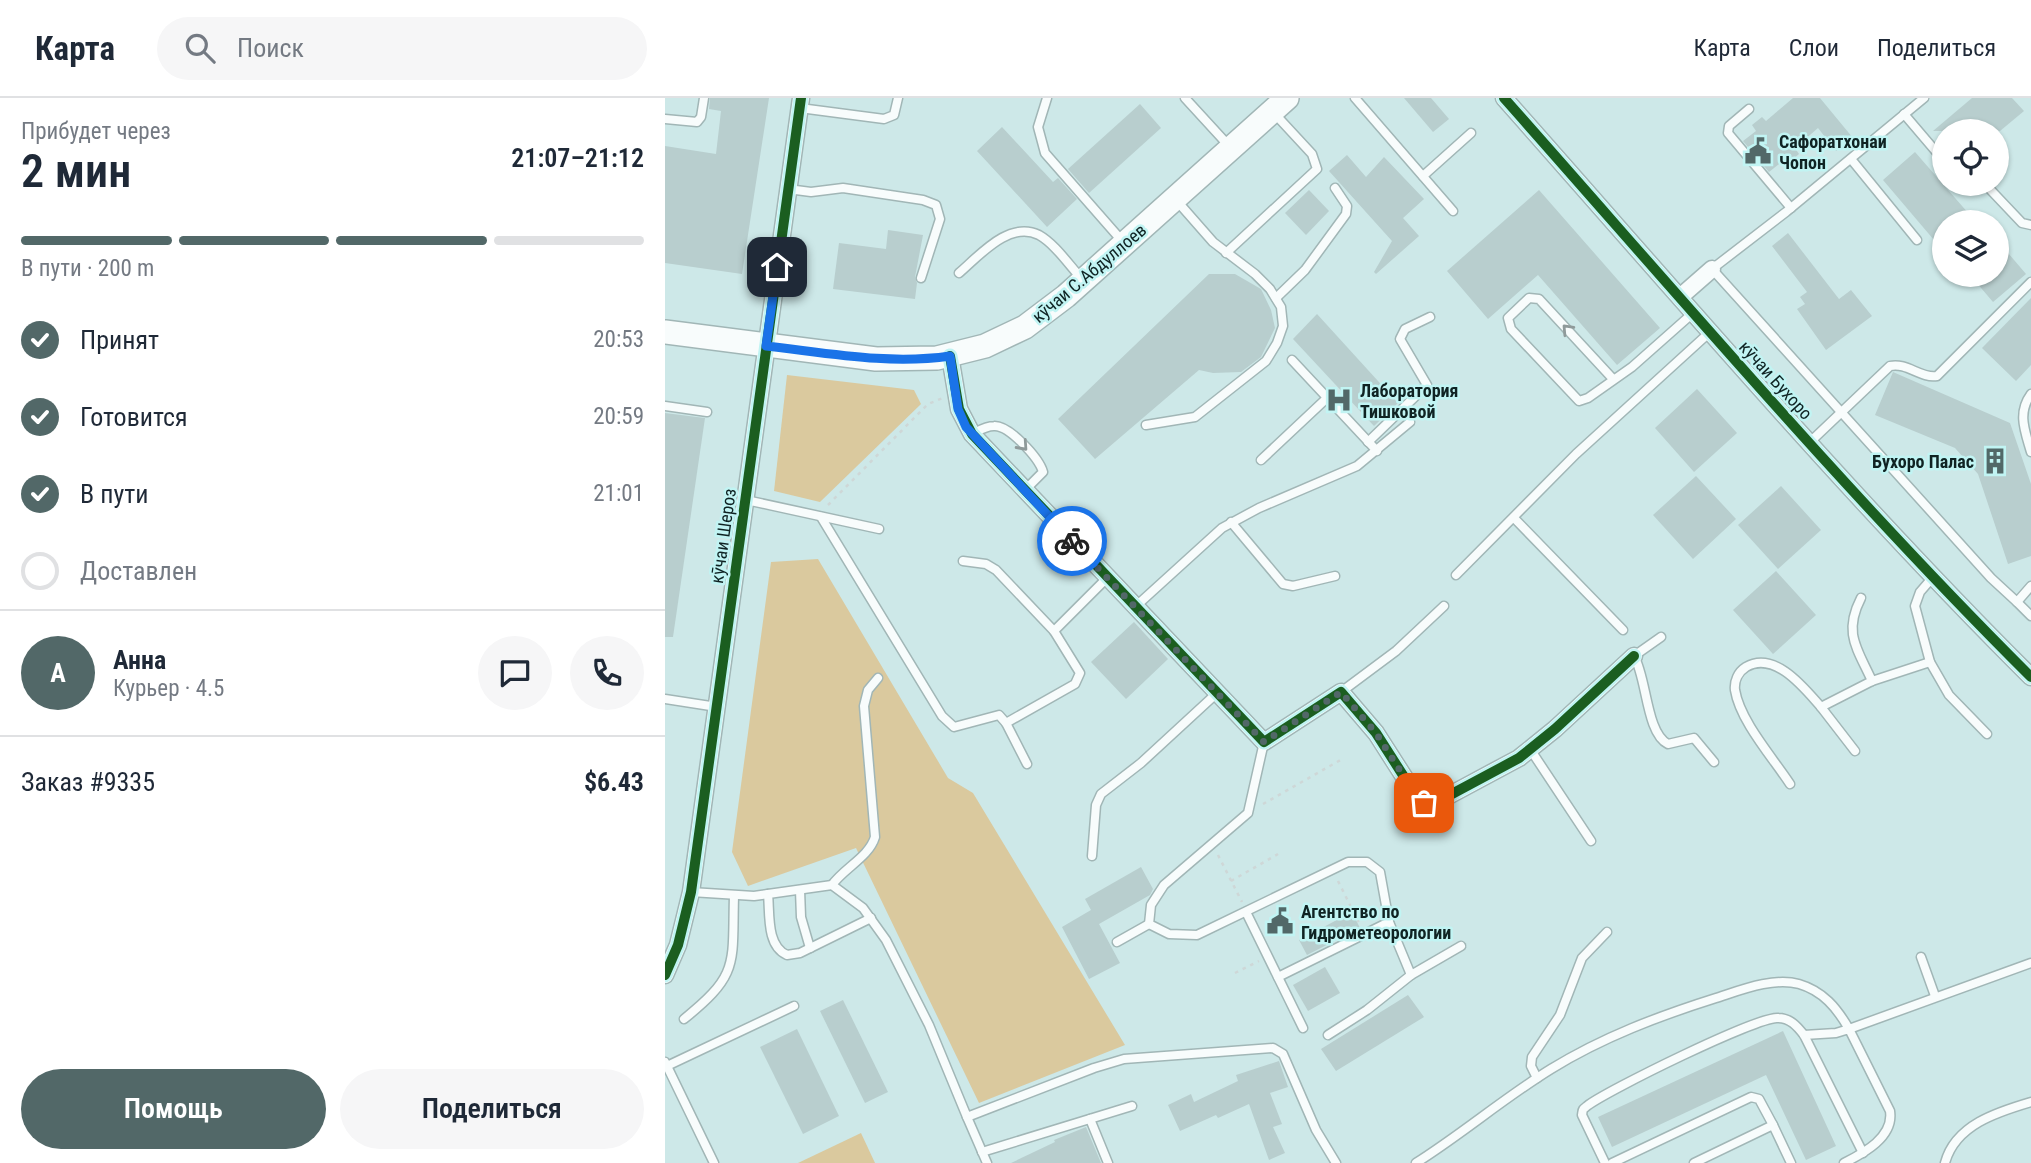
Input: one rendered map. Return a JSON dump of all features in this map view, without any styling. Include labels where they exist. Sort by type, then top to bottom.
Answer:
[{"type":"street","name":"кӯчаи Бухоро","points":[[1504,98],[1809,443],[1933,577],[2031,677]]},
{"type":"street","name":"кӯчаи Шероз","points":[[665,975],[683,930],[691,891],[800,103]]},
{"type":"street","name":"кӯчаи С.Абдуллоев","points":[[665,332],[876,359],[922,360],[950,356],[985,346],[1011,334],[1044,313],[1084,281],[1279,105]]},
{"type":"street","points":[[1680,297],[1712,269]]},
{"type":"street","points":[[950,356],[961,418],[972,434],[1264,742],[1341,692],[1376,733],[1415,794],[1424,803],[1450,795],[1506,766],[1530,750],[1634,656]]},
{"type":"lane","points":[[665,119],[697,122],[701,117],[704,98]]},
{"type":"lane","points":[[800,103],[884,119],[894,115],[898,98]]},
{"type":"lane","points":[[1047,98],[1038,127],[1045,153],[1125,244]]},
{"type":"lane","points":[[1185,98],[1231,148]]},
{"type":"lane","points":[[1355,98],[1453,211]]},
{"type":"lane","points":[[1924,98],[1791,208],[1712,269],[1840,413],[2031,616]]},
{"type":"lane","points":[[1226,253],[1318,169],[1312,154],[1279,105]]},
{"type":"lane","points":[[1749,109],[1729,126],[1728,133],[1791,208]]},
{"type":"lane","points":[[1904,114],[1932,148]]},
{"type":"lane","points":[[1423,176],[1471,133]]},
{"type":"lane","points":[[1851,159],[1917,240]]},
{"type":"lane","points":[[788,189],[811,192],[843,188],[923,200],[936,205],[940,219],[921,278]]},
{"type":"lane","points":[[1276,298],[1312,262],[1346,214],[1347,206],[1335,188]]},
{"type":"lane","points":[[1996,196],[2022,223],[2031,225]]},
{"type":"lane","points":[[1146,425],[1195,417],[1266,360],[1277,343],[1283,326],[1281,307],[1276,298],[1255,274],[1226,253],[1175,199]]},
{"type":"lane","points":[[959,273],[1010,234],[1030,232],[1046,241],[1084,281]]},
{"type":"lane","points":[[1809,443],[1890,366],[1901,366],[1928,376],[1937,376],[2031,282]]},
{"type":"lane","points":[[1613,379],[1539,299],[1529,298],[1507,318],[1511,329],[1579,401],[1588,398],[1632,367],[1693,313]]},
{"type":"lane","points":[[1369,442],[1427,385],[1400,339],[1405,328],[1430,317]]},
{"type":"lane","points":[[1455,575],[1576,454],[1710,332]]},
{"type":"lane","points":[[1292,360],[1377,451]]},
{"type":"lane","points":[[2031,394],[2025,402],[2022,416],[2031,452]]},
{"type":"lane","points":[[1261,460],[1327,398]]},
{"type":"lane","points":[[665,406],[707,412]]},
{"type":"lane","points":[[1135,607],[1196,548],[1231,522],[1344,472],[1377,451],[1410,422]]},
{"type":"lane","points":[[972,434],[997,426],[1007,429],[1019,440],[1044,472],[1024,491]]},
{"type":"lane","points":[[746,500],[879,529]]},
{"type":"lane","points":[[821,517],[946,722],[954,727],[999,715],[1006,723],[1027,764]]},
{"type":"lane","points":[[1514,518],[1623,630]]},
{"type":"lane","points":[[1231,522],[1283,584],[1293,586],[1335,576]]},
{"type":"lane","points":[[963,561],[986,564],[996,570],[1054,631],[1078,669],[1079,680],[1006,723]]},
{"type":"lane","points":[[1933,577],[1920,592],[1915,606],[1930,662],[1949,695],[1987,734]]},
{"type":"lane","points":[[1054,631],[1107,578]]},
{"type":"lane","points":[[2017,602],[2031,586]]},
{"type":"lane","points":[[1861,598],[1853,615],[1851,632],[1872,681]]},
{"type":"lane","points":[[1341,692],[1396,651],[1444,606]]},
{"type":"lane","points":[[1661,638],[1634,656],[1640,668],[1654,726],[1664,743],[1673,744],[1694,738],[1714,762]]},
{"type":"lane","points":[[1821,708],[1872,681],[1930,662]]},
{"type":"lane","points":[[1790,784],[1743,712],[1735,690],[1737,676],[1753,664],[1775,666],[1795,679],[1856,751]]},
{"type":"lane","points":[[832,886],[844,870],[869,849],[875,837],[864,706],[868,690],[878,678]]},
{"type":"lane","points":[[1092,856],[1096,805],[1101,794],[1151,754],[1217,693]]},
{"type":"lane","points":[[665,699],[717,707]]},
{"type":"lane","points":[[1149,924],[1151,905],[1164,885],[1248,813],[1264,742]]},
{"type":"lane","points":[[1530,750],[1591,841]]},
{"type":"lane","points":[[1149,924],[1169,934],[1188,936],[1206,932],[1332,870],[1355,860],[1367,862],[1377,867],[1389,922],[1411,975]]},
{"type":"lane","points":[[691,891],[734,896],[832,886],[854,900],[871,918],[894,954],[929,1025],[987,1163]]},
{"type":"lane","points":[[800,890],[801,917],[810,948]]},
{"type":"lane","points":[[768,894],[771,931],[777,948],[787,955],[810,948],[871,918]]},
{"type":"lane","points":[[684,1019],[715,994],[727,977],[733,955],[734,896]]},
{"type":"lane","points":[[1246,912],[1303,1028]]},
{"type":"lane","points":[[1278,977],[1389,922]]},
{"type":"lane","points":[[1117,942],[1149,924]]},
{"type":"lane","points":[[1537,1078],[1531,1066],[1531,1057],[1560,1015],[1582,958],[1607,932]]},
{"type":"lane","points":[[1328,1035],[1367,1010],[1411,975],[1461,946]]},
{"type":"lane","points":[[1921,957],[1935,996]]},
{"type":"lane","points":[[1804,1035],[1836,1033],[1849,1029],[2031,963]]},
{"type":"lane","points":[[1416,1163],[1537,1078],[1592,1046],[1633,1027],[1714,999],[1771,984],[1793,983],[1819,993],[1835,1006],[1877,1082],[1891,1118],[1882,1136],[1863,1153],[1844,1163]]},
{"type":"lane","points":[[714,1163],[666,1064],[794,1006]]},
{"type":"lane","points":[[1605,1163],[1582,1115],[1582,1111],[1589,1104],[1761,1021],[1778,1018],[1786,1019],[1804,1035],[1863,1153]]},
{"type":"lane","points":[[967,1118],[1114,1062],[1273,1048],[1283,1054],[1316,1130],[1336,1163]]},
{"type":"lane","points":[[1612,1163],[1631,1159],[1751,1097],[1762,1102],[1791,1163]]},
{"type":"lane","points":[[1945,1163],[1952,1145],[1968,1129],[1986,1119],[2031,1102]]},
{"type":"lane","points":[[982,1152],[1132,1106]]},
{"type":"lane","points":[[1090,1119],[1108,1163]]},
{"type":"lane","points":[[1694,1163],[1773,1125]]},
{"type":"path","points":[[821,517],[827,505],[928,404],[956,396]]},
{"type":"path","points":[[1248,813],[1344,758]]},
{"type":"path","points":[[1212,842],[1246,912]]},
{"type":"path","points":[[1231,881],[1277,854]]},
{"type":"path","points":[[1332,870],[1365,934]]},
{"type":"path","points":[[1235,973],[1268,957]]},
{"type":"shaded area","points":[[787,375],[914,390],[921,404],[820,502],[774,491]]},
{"type":"shaded area","points":[[818,559],[948,778],[973,793],[1125,1045],[979,1103],[856,848],[748,886],[732,852],[771,562]]},
{"type":"shaded area","points":[[861,1133],[875,1163],[798,1163]]},
{"type":"building","points":[[710,98],[769,98],[742,274],[665,263],[665,146],[716,154],[721,111],[709,109]]},
{"type":"building","points":[[1404,98],[1431,98],[1449,119],[1433,132]]},
{"type":"building","points":[[1793,98],[1820,98],[1853,138],[1836,151],[1818,128],[1795,148],[1799,154],[1786,165],[1783,161],[1769,172],[1743,141],[1756,131],[1752,125],[1762,117],[1766,121]]},
{"type":"building","points":[[1972,98],[2012,98],[2024,111],[2009,124],[2009,119],[1947,119]]},
{"type":"building","points":[[1140,104],[1161,128],[1089,193],[1068,169]]},
{"type":"building","points":[[1002,127],[1053,182],[1058,178],[1077,199],[1047,227],[977,151]]},
{"type":"building","points":[[1915,152],[1932,172],[1932,196],[1953,196],[1966,210],[1932,210],[1932,238],[1883,180]]},
{"type":"building","points":[[1347,155],[1366,177],[1384,157],[1424,199],[1403,218],[1419,236],[1376,274],[1374,272],[1392,241],[1329,171]]},
{"type":"building","points":[[1309,190],[1329,211],[1306,235],[1285,213]]},
{"type":"building","points":[[1539,190],[1660,328],[1617,365],[1538,275],[1488,319],[1447,271]]},
{"type":"building","points":[[888,230],[923,235],[915,277],[915,299],[833,289],[839,243],[886,249]]},
{"type":"building","points":[[1788,233],[1839,299],[1851,290],[1872,316],[1826,350],[1797,309],[1805,304],[1800,297],[1807,292],[1772,246]]},
{"type":"building","points":[[2009,254],[2026,274],[1993,302],[1980,287],[2009,287]]},
{"type":"building","points":[[1209,274],[1235,274],[1261,289],[1271,310],[1275,328],[1261,357],[1241,372],[1213,373],[1199,370],[1095,459],[1058,419]]},
{"type":"building","points":[[2031,298],[2031,365],[2016,381],[1982,348]]},
{"type":"building","points":[[1317,314],[1398,403],[1374,426],[1293,339]]},
{"type":"building","name":"Бухоро Палас","points":[[1893,372],[2010,423],[2031,484],[2031,556],[2008,564],[1978,474],[1955,448],[1875,415]]},
{"type":"building","points":[[1697,389],[1737,433],[1694,472],[1655,428]]},
{"type":"building","points":[[665,413],[705,418],[673,637],[665,637]]},
{"type":"building","points":[[1696,476],[1736,519],[1693,559],[1653,515]]},
{"type":"building","points":[[1781,486],[1821,530],[1778,569],[1738,525]]},
{"type":"building","points":[[1776,571],[1816,615],[1773,654],[1733,610]]},
{"type":"building","points":[[1134,622],[1168,659],[1126,699],[1091,662]]},
{"type":"building","points":[[1141,867],[1153,889],[1150,895],[1099,924],[1120,963],[1089,979],[1062,927],[1091,910],[1085,899]]},
{"type":"building","points":[[1352,912],[1360,928],[1307,955],[1299,940]]},
{"type":"building","points":[[1325,967],[1340,993],[1308,1011],[1293,985]]},
{"type":"building","points":[[1408,995],[1424,1017],[1336,1071],[1321,1049]]},
{"type":"building","points":[[843,1000],[888,1092],[865,1103],[820,1011]]},
{"type":"building","points":[[797,1029],[839,1116],[803,1134],[760,1047]]},
{"type":"building","points":[[1783,1031],[1836,1146],[1806,1160],[1766,1075],[1612,1147],[1598,1117]]},
{"type":"building","points":[[1279,1061],[1288,1087],[1270,1093],[1282,1124],[1273,1127],[1285,1153],[1269,1160],[1249,1104],[1180,1131],[1168,1105],[1191,1094],[1194,1102],[1238,1081],[1236,1075]]},
{"type":"building","points":[[1086,1127],[1101,1163],[1011,1163],[1055,1142],[1054,1140]]},
{"type":"cycle path","points":[[665,975],[678,945],[691,892],[801,98]]},
{"type":"cycle path","points":[[1504,98],[1829,464],[2031,677]]},
{"type":"cycle path","points":[[950,356],[959,409],[972,434],[1264,742],[1341,692],[1376,733],[1415,794],[1424,803],[1450,795],[1519,758],[1555,729],[1634,656]]},
{"type":"way so far","points":[[1072,541],[1264,742],[1341,692],[1376,733],[1415,794],[1424,803]]},
{"type":"place","name":"Сафоратхонаи Чопон","points":[[1758,151]]},
{"type":"place","name":"Лаборатория Тишковой","points":[[1339,400]]},
{"type":"place","name":"Бухоро Палас","points":[[1995,461]]},
{"type":"place","name":"Агентство по Гидрометеорологии","points":[[1280,921]]},
{"type":"route","points":[[777,267],[766,346],[876,359],[922,360],[950,356],[958,409],[966,427],[1072,541]]}]
